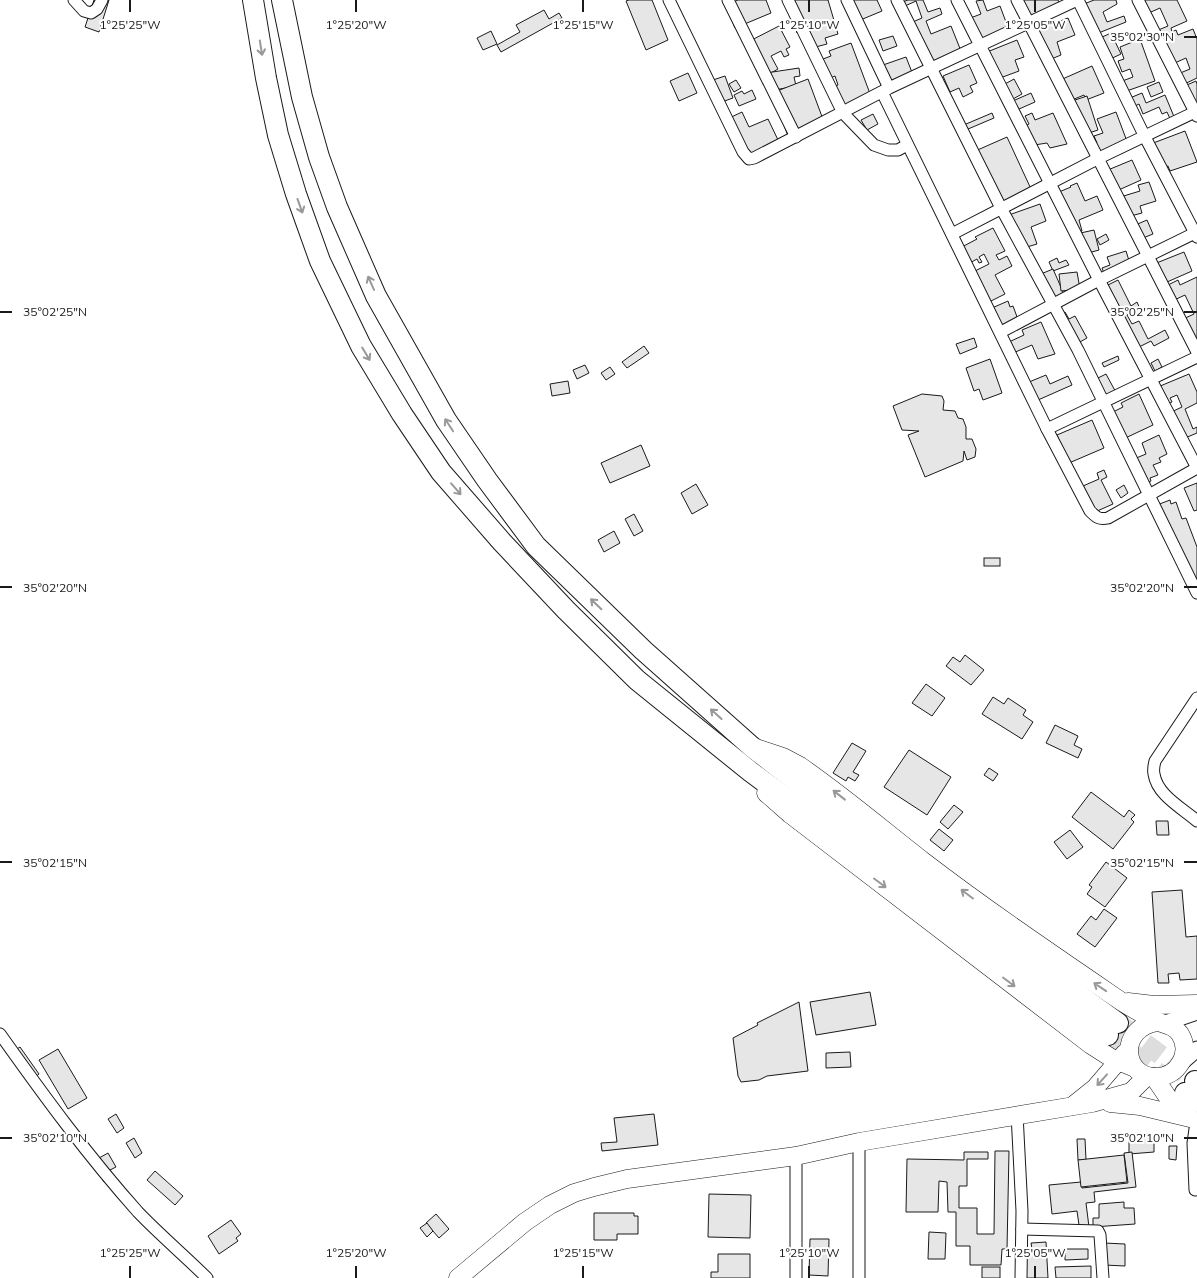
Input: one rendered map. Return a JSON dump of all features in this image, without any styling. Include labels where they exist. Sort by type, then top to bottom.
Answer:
[{"type":"highway","points":[[253,0],[278,135],[296,194],[320,261],[361,346],[402,414],[441,472],[502,542],[566,610],[637,680],[751,772],[1113,1029],[752,746],[643,650],[536,546],[487,480],[446,420],[376,296],[337,207],[319,157],[302,97],[282,0]]},
{"type":"main road","points":[[751,772],[764,791],[790,814],[1092,1045],[1137,1066],[1169,1075],[1190,1055],[1179,1033],[1171,1025],[1161,1022],[1121,1001],[1013,928],[800,766],[752,746]]},
{"type":"main road","points":[[1121,1001],[1154,1005],[1197,1004]]},
{"type":"main road","points":[[458,1278],[525,1222],[550,1205],[574,1193],[627,1179],[796,1156],[859,1142],[1092,1103],[1131,1092],[1137,1066],[1131,1038],[1138,1029],[1147,1023],[1161,1022],[1197,1012]]},
{"type":"main road","points":[[1137,1066],[1171,1102],[1194,1103]]},
{"type":"main road","points":[[1070,1107],[1095,1088],[1137,1066]]},
{"type":"main road","points":[[1092,1103],[1140,1106],[1194,1103]]},
{"type":"street","points":[[74,0],[84,11],[91,13],[98,9],[102,0]]},
{"type":"street","points":[[669,0],[749,159],[796,137],[885,90],[1078,0],[1145,137],[1196,234],[1099,280],[1001,332]]},
{"type":"street","points":[[728,0],[796,137]]},
{"type":"street","points":[[788,0],[843,113],[874,145],[888,150],[898,150],[907,145]]},
{"type":"street","points":[[848,0],[907,145],[1001,332],[1047,429],[1090,511],[1095,517],[1101,519],[1108,518],[1197,468],[957,0]]},
{"type":"street","points":[[897,0],[1002,208],[1078,350],[1197,593]]},
{"type":"street","points":[[1017,0],[1197,352]]},
{"type":"street","points":[[952,234],[1099,158],[1196,113],[1138,0]]},
{"type":"street","points":[[1047,429],[1197,357]]},
{"type":"street","points":[[1197,698],[1155,761],[1154,774],[1158,785],[1168,798],[1197,821]]},
{"type":"street","points":[[0,1034],[60,1119],[110,1180],[140,1213],[207,1278]]},
{"type":"street","points":[[1194,1103],[1195,1190]]},
{"type":"street","points":[[1018,1114],[1022,1229],[1021,1278]]},
{"type":"street","points":[[859,1142],[859,1278]]},
{"type":"street","points":[[796,1156],[796,1278]]},
{"type":"street","points":[[1022,1229],[1098,1231],[1100,1234],[1103,1278]]},
{"type":"building","points":[[94,0],[109,0],[99,32],[85,27]]},
{"type":"building","points":[[652,0],[668,40],[646,50],[626,1]]},
{"type":"building","points":[[738,0],[766,0],[771,13],[735,28],[726,5]]},
{"type":"building","points":[[793,0],[828,0],[838,34],[825,38],[827,44],[808,49],[803,31],[797,33],[787,2]]},
{"type":"building","points":[[849,0],[877,0],[882,11],[858,21]]},
{"type":"building","points":[[908,0],[923,0],[928,12],[940,8],[942,14],[926,21],[931,34],[951,26],[961,51],[925,65],[908,24],[922,18],[916,1],[905,6],[897,4]]},
{"type":"building","points":[[983,0],[987,11],[1000,6],[1009,30],[975,43],[965,20],[981,14],[976,1]]},
{"type":"building","points":[[1015,0],[1058,0],[1061,6],[1025,20]]},
{"type":"building","points":[[1094,0],[1116,0],[1117,4],[1103,12],[1107,22],[1124,16],[1126,22],[1091,36],[1079,6]]},
{"type":"building","points":[[1135,0],[1177,0],[1187,21],[1171,28],[1172,32],[1176,30],[1178,35],[1193,29],[1197,39],[1197,78],[1178,87],[1173,76],[1190,69],[1186,58],[1168,66],[1151,33],[1168,26],[1160,8],[1142,16]]},
{"type":"building","points":[[544,10],[549,19],[559,13],[562,18],[501,52],[497,45],[520,32],[516,25]]},
{"type":"building","points":[[1068,18],[1075,35],[1057,42],[1061,55],[1044,62],[1032,32]]},
{"type":"building","points":[[779,26],[790,47],[786,49],[789,55],[784,57],[781,51],[771,56],[778,69],[762,78],[744,44]]},
{"type":"building","points":[[491,31],[497,44],[483,50],[477,38]]},
{"type":"building","points":[[1111,33],[1121,54],[1106,61],[1100,38]]},
{"type":"building","points":[[893,36],[897,46],[883,51],[879,40]]},
{"type":"building","points":[[1140,39],[1155,81],[1121,93],[1117,83],[1133,77],[1130,69],[1122,72],[1118,61],[1124,59],[1120,47]]},
{"type":"building","points":[[1017,40],[1024,57],[1015,60],[1019,71],[992,81],[982,54]]},
{"type":"building","points":[[851,43],[872,99],[837,112],[828,89],[838,85],[835,76],[823,81],[815,62],[831,56],[829,51]]},
{"type":"building","points":[[906,57],[915,80],[892,89],[883,65]]},
{"type":"building","points":[[969,65],[977,83],[970,86],[973,92],[963,97],[959,88],[950,92],[943,76]]},
{"type":"building","points":[[1092,66],[1104,93],[1086,100],[1084,95],[1072,100],[1058,81]]},
{"type":"building","points":[[799,68],[800,76],[794,77],[796,86],[769,91],[766,73]]},
{"type":"building","points":[[688,73],[697,93],[679,101],[670,81]]},
{"type":"building","points":[[725,76],[733,98],[716,104],[707,82]]},
{"type":"building","points":[[808,79],[824,122],[788,136],[772,93]]},
{"type":"building","points":[[1014,79],[1022,94],[1013,99],[1005,84]]},
{"type":"building","points":[[736,80],[741,88],[734,92],[729,84]]},
{"type":"building","points":[[1196,81],[1197,84],[1197,107],[1180,88]]},
{"type":"building","points":[[1159,82],[1163,92],[1151,97],[1147,87]]},
{"type":"building","points":[[752,90],[756,99],[739,106],[734,95],[742,91],[744,94]]},
{"type":"building","points":[[1031,93],[1035,102],[1010,113],[1006,104]]},
{"type":"building","points":[[1142,93],[1146,103],[1165,95],[1175,119],[1171,121],[1167,112],[1162,114],[1159,107],[1143,114],[1139,104],[1129,109],[1125,100]]},
{"type":"building","points":[[1087,96],[1098,130],[1080,136],[1069,102]]},
{"type":"building","points":[[742,112],[749,127],[768,119],[779,142],[743,158],[725,120]]},
{"type":"building","points":[[1116,112],[1128,144],[1095,156],[1091,145],[1097,143],[1094,136],[1103,133],[1097,119]]},
{"type":"building","points":[[992,113],[994,118],[961,132],[959,127]]},
{"type":"building","points":[[1032,113],[1035,120],[1053,113],[1067,144],[1050,148],[1047,143],[1028,146],[1020,129],[1029,124],[1025,116]]},
{"type":"building","points":[[873,114],[878,124],[867,130],[861,120]]},
{"type":"building","points":[[1185,131],[1197,162],[1170,171],[1168,166],[1158,169],[1148,145]]},
{"type":"building","points":[[1007,137],[1031,189],[997,204],[973,152]]},
{"type":"building","points":[[1132,160],[1141,180],[1112,193],[1103,172]]},
{"type":"building","points":[[1149,182],[1156,201],[1140,206],[1142,213],[1123,218],[1117,198],[1140,191],[1138,185]]},
{"type":"building","points":[[1077,183],[1085,201],[1097,196],[1103,210],[1079,220],[1082,231],[1075,234],[1054,194]]},
{"type":"building","points":[[1040,204],[1046,221],[1031,227],[1037,244],[1017,250],[1006,216]]},
{"type":"building","points":[[1147,220],[1153,234],[1138,240],[1133,226]]},
{"type":"building","points":[[993,228],[1005,251],[996,255],[999,260],[1007,256],[1012,266],[995,275],[1005,294],[987,303],[971,273],[989,264],[984,254],[979,257],[982,262],[979,263],[977,259],[968,264],[960,248],[977,239],[975,237]]},
{"type":"building","points":[[1094,230],[1099,250],[1081,255],[1076,234]]},
{"type":"building","points":[[1106,234],[1109,240],[1100,245],[1097,239]]},
{"type":"building","points":[[1126,251],[1131,267],[1104,273],[1102,268],[1110,265],[1107,257]]},
{"type":"building","points":[[1184,252],[1192,271],[1158,286],[1149,266]]},
{"type":"building","points":[[1057,258],[1059,263],[1066,260],[1069,265],[1053,271],[1049,262]]},
{"type":"building","points":[[1053,269],[1067,301],[1050,309],[1036,276]]},
{"type":"building","points":[[1077,272],[1080,289],[1061,291],[1059,274]]},
{"type":"building","points":[[1197,277],[1197,348],[1179,321],[1194,314],[1185,295],[1170,302],[1160,289],[1178,280],[1180,285]]},
{"type":"building","points":[[1118,280],[1131,306],[1137,302],[1140,309],[1127,315],[1132,324],[1139,321],[1148,339],[1165,330],[1169,338],[1154,346],[1151,341],[1133,350],[1102,288]]},
{"type":"building","points":[[1008,301],[1010,307],[1013,306],[1020,325],[1002,332],[992,308]]},
{"type":"building","points":[[1065,312],[1069,319],[1075,316],[1087,338],[1071,347],[1056,317]]},
{"type":"building","points":[[1041,322],[1055,354],[1038,359],[1032,345],[1013,353],[1009,342],[1024,335],[1022,330]]},
{"type":"building","points":[[974,338],[977,347],[960,354],[956,344]]},
{"type":"building","points":[[644,346],[649,353],[627,368],[622,362]]},
{"type":"building","points":[[1118,356],[1119,360],[1104,367],[1102,363]]},
{"type":"building","points":[[990,359],[1002,393],[983,400],[979,389],[974,391],[966,368]]},
{"type":"building","points":[[1158,359],[1162,367],[1155,371],[1151,363]]},
{"type":"building","points":[[585,365],[589,373],[577,379],[573,370]]},
{"type":"building","points":[[610,367],[615,374],[606,380],[601,373]]},
{"type":"building","points":[[1106,374],[1119,398],[1103,407],[1090,382]]},
{"type":"building","points":[[1189,374],[1197,392],[1197,403],[1185,409],[1193,429],[1197,427],[1197,433],[1178,441],[1167,414],[1182,407],[1177,395],[1170,398],[1172,402],[1161,407],[1153,389]]},
{"type":"building","points":[[1046,375],[1050,384],[1068,376],[1072,385],[1038,400],[1029,382]]},
{"type":"building","points":[[568,381],[570,393],[552,396],[550,384]]},
{"type":"building","points":[[922,394],[942,396],[944,401],[943,410],[955,411],[958,418],[963,419],[966,427],[966,439],[972,439],[976,449],[975,457],[967,460],[964,451],[963,461],[925,477],[908,435],[919,431],[902,430],[893,406]]},
{"type":"building","points":[[1139,394],[1153,425],[1119,441],[1107,415],[1123,407],[1121,403]]},
{"type":"building","points":[[1092,420],[1104,448],[1069,463],[1057,435]]},
{"type":"building","points":[[1159,435],[1167,454],[1159,458],[1161,462],[1153,465],[1158,475],[1150,478],[1151,481],[1143,485],[1129,461],[1146,454],[1142,443]]},
{"type":"building","points":[[641,445],[650,466],[610,483],[601,463]]},
{"type":"building","points":[[1104,470],[1107,477],[1101,480],[1113,504],[1095,512],[1083,486],[1099,479],[1097,473]]},
{"type":"building","points":[[1197,483],[1197,510],[1194,511],[1184,488]]},
{"type":"building","points":[[696,484],[708,505],[692,514],[681,493]]},
{"type":"building","points":[[1124,485],[1128,493],[1121,498],[1116,490]]},
{"type":"building","points":[[1170,500],[1171,504],[1176,502],[1182,519],[1186,518],[1197,547],[1197,578],[1192,580],[1172,529],[1167,531],[1157,505]]},
{"type":"building","points":[[634,514],[643,531],[634,536],[625,519]]},
{"type":"building","points":[[614,531],[620,543],[604,552],[598,540]]},
{"type":"building","points":[[984,558],[1000,558],[1000,566],[984,566]]},
{"type":"building","points":[[965,655],[984,670],[971,685],[946,666],[953,657],[960,662]]},
{"type":"building","points":[[926,684],[945,698],[932,716],[912,703]]},
{"type":"building","points":[[993,697],[1004,704],[1008,698],[1026,710],[1023,715],[1033,722],[1022,739],[982,714]]},
{"type":"building","points":[[1055,725],[1078,736],[1074,745],[1082,749],[1078,758],[1046,743]]},
{"type":"building","points":[[852,743],[866,751],[853,772],[859,775],[855,781],[848,777],[846,781],[833,773]]},
{"type":"building","points":[[909,750],[951,777],[927,815],[884,787]]},
{"type":"building","points":[[989,768],[998,774],[993,781],[984,775]]},
{"type":"building","points":[[1091,792],[1124,817],[1129,810],[1135,815],[1131,819],[1134,822],[1113,849],[1072,817]]},
{"type":"building","points":[[954,805],[963,812],[948,829],[940,822]]},
{"type":"building","points":[[1156,821],[1168,821],[1169,835],[1157,835]]},
{"type":"building","points":[[939,829],[953,840],[944,851],[930,840]]},
{"type":"building","points":[[1070,830],[1083,847],[1067,859],[1054,842]]},
{"type":"building","points":[[1106,862],[1127,878],[1105,907],[1087,894],[1092,887],[1089,885]]},
{"type":"building","points":[[1182,890],[1186,937],[1197,936],[1197,979],[1180,980],[1179,973],[1168,974],[1169,983],[1158,983],[1152,892]]},
{"type":"building","points":[[1104,909],[1117,918],[1095,947],[1077,934],[1091,916],[1096,920]]},
{"type":"building","points":[[870,992],[876,1025],[816,1035],[810,1002]]},
{"type":"building","points":[[799,1002],[808,1071],[767,1076],[759,1080],[741,1082],[738,1076],[733,1038],[758,1025],[757,1023]]},
{"type":"building","points":[[20,1047],[39,1074],[32,1080],[12,1052]]},
{"type":"building","points":[[58,1049],[87,1098],[68,1109],[39,1060]]},
{"type":"building","points":[[850,1052],[851,1067],[826,1068],[826,1053]]},
{"type":"building","points":[[116,1114],[124,1128],[117,1133],[108,1119]]},
{"type":"building","points":[[654,1114],[658,1145],[602,1151],[601,1143],[617,1142],[614,1118]]},
{"type":"building","points":[[1129,1135],[1154,1135],[1154,1152],[1129,1154]]},
{"type":"building","points":[[134,1138],[142,1153],[135,1158],[126,1143]]},
{"type":"building","points":[[1077,1139],[1085,1139],[1086,1160],[1078,1160]]},
{"type":"building","points":[[1169,1146],[1177,1146],[1176,1160],[1169,1159]]},
{"type":"building","points":[[995,1151],[1009,1151],[1007,1249],[1002,1249],[1001,1265],[970,1265],[970,1246],[956,1246],[956,1212],[948,1212],[947,1182],[939,1181],[938,1212],[906,1212],[907,1159],[964,1160],[964,1152],[988,1152],[988,1159],[967,1159],[967,1186],[959,1186],[959,1208],[977,1208],[977,1234],[994,1234]]},
{"type":"building","points":[[1132,1152],[1136,1187],[1094,1192],[1095,1202],[1086,1203],[1089,1227],[1079,1225],[1077,1211],[1052,1214],[1049,1185],[1081,1182],[1082,1188],[1128,1183],[1124,1153]]},
{"type":"building","points":[[108,1153],[116,1167],[110,1170],[114,1177],[104,1182],[92,1162]]},
{"type":"building","points":[[1124,1155],[1127,1182],[1081,1187],[1078,1160]]},
{"type":"building","points":[[155,1171],[183,1196],[175,1205],[147,1180]]},
{"type":"building","points":[[709,1194],[751,1195],[750,1238],[708,1237]]},
{"type":"building","points":[[1124,1202],[1124,1208],[1134,1208],[1135,1224],[1093,1227],[1093,1218],[1099,1218],[1099,1204]]},
{"type":"building","points":[[594,1213],[634,1213],[634,1216],[638,1216],[638,1234],[617,1234],[617,1240],[594,1240]]},
{"type":"building","points":[[436,1214],[449,1229],[439,1238],[426,1223]]},
{"type":"building","points":[[231,1220],[241,1234],[236,1238],[238,1241],[219,1254],[208,1236]]},
{"type":"building","points":[[427,1223],[433,1231],[427,1237],[420,1228]]},
{"type":"building","points":[[929,1232],[946,1233],[945,1259],[928,1259]]},
{"type":"building","points":[[810,1239],[829,1239],[828,1276],[809,1275]]},
{"type":"building","points":[[1046,1242],[1048,1278],[1018,1278],[1017,1249],[1032,1249],[1031,1243]]},
{"type":"building","points":[[1104,1243],[1125,1244],[1125,1266],[1104,1265]]},
{"type":"building","points":[[1065,1249],[1088,1249],[1088,1259],[1065,1260]]},
{"type":"building","points":[[718,1254],[750,1254],[750,1278],[711,1278],[711,1272],[718,1272]]},
{"type":"building","points":[[1091,1266],[1091,1278],[1056,1278],[1055,1267]]},
{"type":"building","points":[[982,1267],[1000,1267],[1000,1278],[982,1278]]},
{"type":"tunnel","points":[[1121,1025],[1195,1081]]},
{"type":"tunnel","points":[[1108,1035],[1185,1093]]}]
